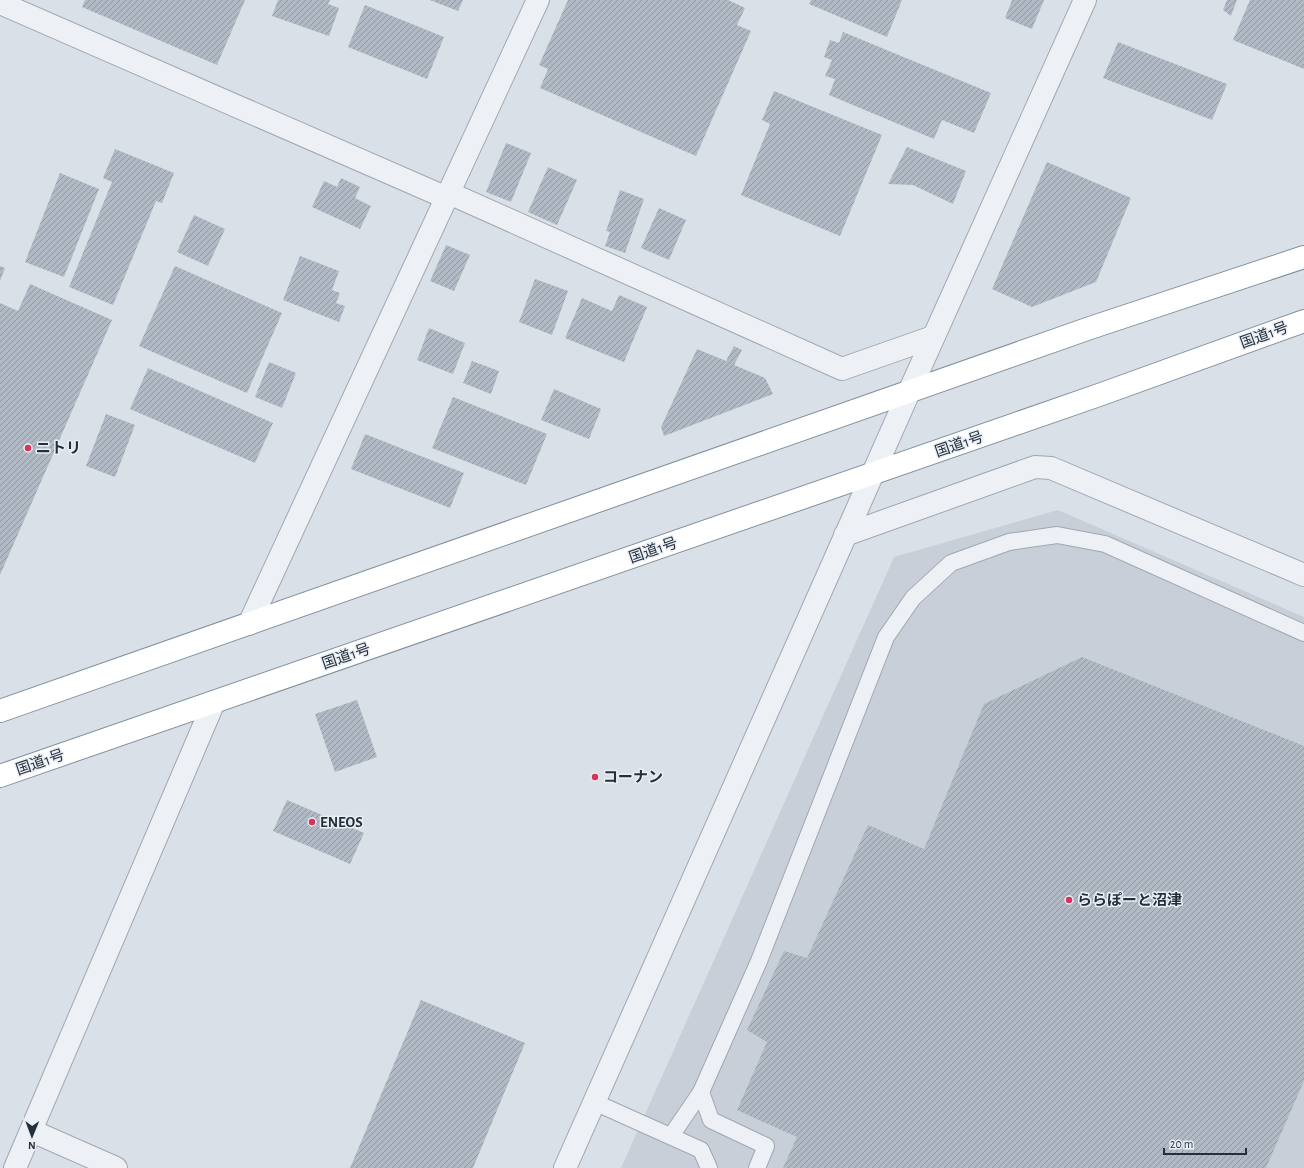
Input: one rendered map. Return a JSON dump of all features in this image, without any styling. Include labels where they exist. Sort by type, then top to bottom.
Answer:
[{"type":"highway","points":[[0,711],[1090,328],[1304,257]]},
{"type":"highway","name":"国道1号","points":[[0,776],[873,474],[1304,321]]},
{"type":"street","points":[[249,624],[538,0]]},
{"type":"street","points":[[565,1168],[845,535],[1085,0]]},
{"type":"street","points":[[0,3],[448,196],[842,369],[934,337]]},
{"type":"street","points":[[845,535],[1035,467],[1051,468],[1304,575]]},
{"type":"street","points":[[15,1168],[214,702]]},
{"type":"street","points":[[32,1130],[116,1168]]},
{"type":"lane","points":[[671,1136],[701,1092],[759,960],[886,637],[913,598],[951,563],[1008,542],[1057,535],[1105,544],[1304,633]]},
{"type":"lane","points":[[701,1092],[711,1120],[766,1146],[757,1168]]},
{"type":"lane","points":[[594,1102],[701,1150],[710,1168]]},
{"type":"shaded area","name":"ららぽーと沼津","points":[[1058,510],[1304,617],[1304,1168],[621,1168],[894,557]]},
{"type":"building","points":[[85,0],[245,0],[217,65],[82,7]]},
{"type":"building","points":[[278,0],[330,0],[328,4],[339,8],[329,36],[272,16]]},
{"type":"building","points":[[430,0],[463,0],[458,11]]},
{"type":"building","points":[[568,0],[728,0],[745,8],[737,25],[751,31],[696,156],[540,88],[548,69],[539,65]]},
{"type":"building","points":[[811,0],[902,0],[887,37],[809,4]]},
{"type":"building","points":[[1012,0],[1044,0],[1032,29],[1005,18]]},
{"type":"building","points":[[1227,0],[1237,0],[1231,16],[1223,10]]},
{"type":"building","points":[[1250,0],[1304,0],[1304,69],[1233,40]]},
{"type":"building","points":[[365,5],[444,37],[427,79],[348,47]]},
{"type":"building","points":[[843,32],[991,93],[974,133],[942,120],[934,139],[829,95],[835,79],[825,76],[832,60],[824,57],[830,40],[839,43]]},
{"type":"building","points":[[1118,42],[1227,84],[1212,120],[1103,78]]},
{"type":"building","points":[[774,91],[882,135],[840,236],[741,195],[770,124],[762,120]]},
{"type":"building","points":[[506,143],[531,153],[511,202],[486,192]]},
{"type":"building","points":[[907,147],[966,171],[953,204],[913,185],[888,184]]},
{"type":"building","points":[[115,149],[174,173],[162,203],[156,201],[113,305],[69,287],[112,182],[103,178]]},
{"type":"building","points":[[1047,162],[1131,198],[1096,282],[1032,307],[992,289]]},
{"type":"building","points":[[548,167],[577,180],[557,225],[528,212]]},
{"type":"building","points":[[60,173],[99,189],[64,277],[25,262]]},
{"type":"building","points":[[341,178],[360,187],[355,198],[371,206],[360,229],[312,207],[324,181],[337,187]]},
{"type":"building","points":[[620,190],[644,199],[625,253],[605,246],[610,232],[606,231]]},
{"type":"building","points":[[659,208],[686,220],[669,260],[641,248]]},
{"type":"building","points":[[194,215],[225,229],[208,266],[177,252]]},
{"type":"building","points":[[446,245],[470,255],[454,291],[430,281]]},
{"type":"building","points":[[300,256],[339,271],[332,290],[340,293],[336,303],[345,306],[339,322],[283,300]]},
{"type":"building","points":[[0,266],[5,268],[0,281]]},
{"type":"building","points":[[175,266],[282,313],[247,393],[139,346]]},
{"type":"building","points":[[535,279],[568,291],[552,335],[519,322]]},
{"type":"building","name":"ニトリ","points":[[30,284],[112,320],[0,575],[0,303],[18,311]]},
{"type":"building","points":[[619,295],[647,307],[624,362],[565,338],[582,298],[612,311]]},
{"type":"building","points":[[429,328],[465,343],[453,374],[417,360]]},
{"type":"building","points":[[734,346],[742,350],[734,365],[765,378],[773,394],[664,436],[661,427],[697,349],[726,361]]},
{"type":"building","points":[[472,361],[499,371],[491,394],[463,383]]},
{"type":"building","points":[[269,362],[296,373],[282,408],[255,397]]},
{"type":"building","points":[[148,368],[273,423],[255,463],[130,409]]},
{"type":"building","points":[[554,389],[601,409],[589,439],[541,420]]},
{"type":"building","points":[[453,397],[547,434],[526,485],[432,448]]},
{"type":"building","points":[[106,414],[135,425],[115,477],[86,466]]},
{"type":"building","points":[[365,434],[464,473],[450,508],[351,469]]},
{"type":"building","name":"ららぽーと沼津","points":[[1082,657],[1304,746],[1304,1081],[1266,1168],[783,1168],[797,1137],[737,1110],[767,1042],[747,1030],[784,951],[807,958],[868,825],[924,849],[984,704]]},
{"type":"building","points":[[357,700],[377,757],[335,772],[315,714]]},
{"type":"building","points":[[287,800],[364,833],[350,864],[273,831]]},
{"type":"building","points":[[421,1000],[525,1043],[473,1168],[350,1168]]},
{"type":"place","name":"ニトリ","points":[[28,448]]},
{"type":"place","name":"コーナン","points":[[595,777]]},
{"type":"place","name":"ENEOS","points":[[312,822]]},
{"type":"place","name":"ららぽーと沼津","points":[[1069,900]]}]
